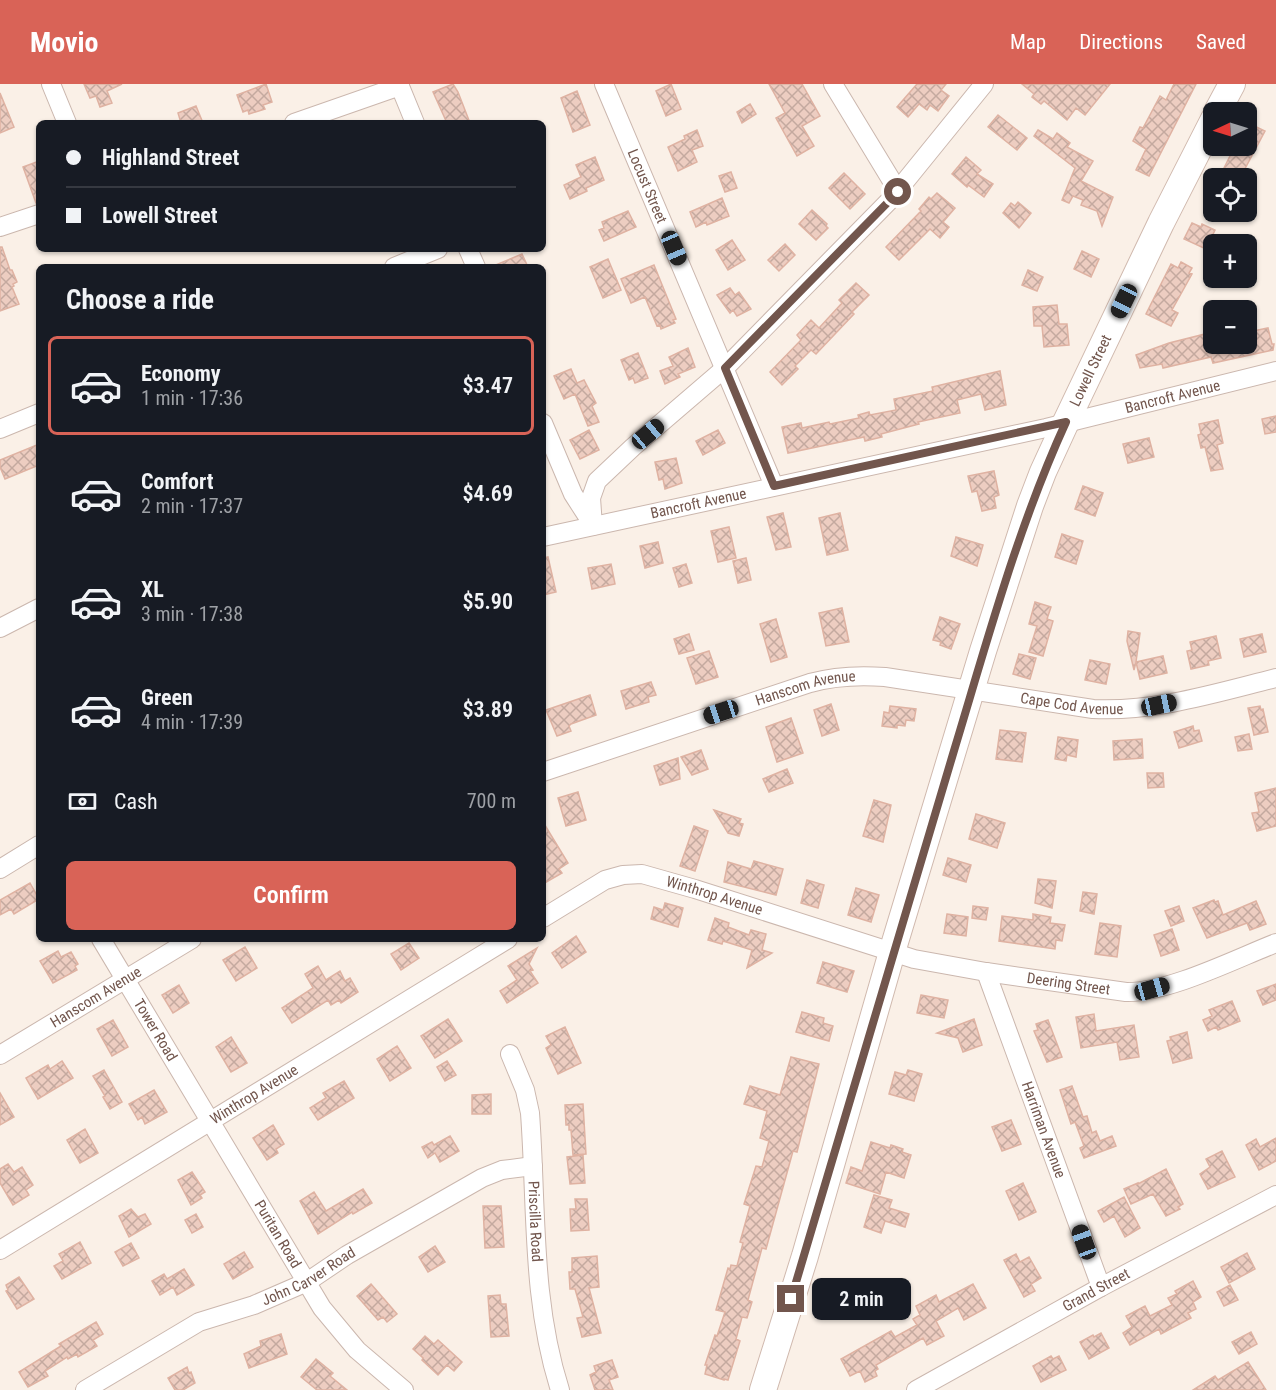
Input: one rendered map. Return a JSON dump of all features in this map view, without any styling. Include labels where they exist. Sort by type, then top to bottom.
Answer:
[{"type":"main road","points":[[1222,102],[1232,84]]},
{"type":"main road","name":"Lowell Street","points":[[763,1390],[808,1245],[892,952],[1030,506],[1066,422],[1203,141]]},
{"type":"street","points":[[51,84],[66,120]]},
{"type":"street","name":"Locust Street","points":[[604,84],[774,486]]},
{"type":"street","points":[[833,84],[898,192]]},
{"type":"street","points":[[593,526],[591,498],[597,481],[725,368],[898,192],[984,84]]},
{"type":"street","points":[[302,120],[399,85],[415,120]]},
{"type":"street","points":[[0,227],[36,215]]},
{"type":"street","points":[[401,264],[431,252]]},
{"type":"street","name":"Bancroft Avenue","points":[[546,536],[1066,422],[1276,371]]},
{"type":"street","points":[[0,429],[36,414]]},
{"type":"street","points":[[546,430],[573,494],[593,526]]},
{"type":"street","points":[[0,628],[36,610]]},
{"type":"street","name":"Hanscom Avenue","points":[[546,771],[834,677],[857,675],[885,677],[972,690]]},
{"type":"street","name":"Cape Cod Avenue","points":[[972,690],[1093,709],[1124,710],[1159,705],[1276,678]]},
{"type":"street","points":[[0,869],[36,847]]},
{"type":"street","name":"Winthrop Avenue","points":[[546,916],[606,880],[623,875],[642,874],[892,952]]},
{"type":"street","name":"Tower Road","points":[[102,942],[210,1122]]},
{"type":"street","name":"Hanscom Avenue","points":[[0,1055],[187,942]]},
{"type":"street","name":"Winthrop Avenue","points":[[0,1250],[503,942]]},
{"type":"street","name":"Deering Street","points":[[892,952],[914,959],[986,972],[1125,992],[1140,992],[1177,982],[1276,943]]},
{"type":"street","name":"Harriman Avenue","points":[[986,972],[1101,1287]]},
{"type":"street","name":"Priscilla Road","points":[[510,1054],[525,1090],[530,1113],[538,1288],[545,1339],[560,1390]]},
{"type":"street","name":"Puritan Road","points":[[210,1122],[322,1308],[346,1338],[372,1364],[404,1390]]},
{"type":"street","name":"John Carver Road","points":[[95,1388],[199,1322],[254,1305],[307,1282],[347,1255],[482,1178],[502,1170],[533,1166]]},
{"type":"street","name":"Grand Street","points":[[916,1390],[1101,1287],[1276,1195]]},
{"type":"building","points":[[84,84],[122,84],[107,91],[112,103],[100,107],[96,96],[90,98]]},
{"type":"building","points":[[266,84],[272,102],[263,105],[265,109],[249,114],[248,110],[243,112],[237,95]]},
{"type":"building","points":[[453,84],[469,120],[446,120],[433,92]]},
{"type":"building","points":[[671,84],[681,109],[666,116],[656,91]]},
{"type":"building","points":[[769,84],[802,84],[820,116],[802,126],[814,146],[797,156],[776,118],[785,113]]},
{"type":"building","points":[[917,84],[946,84],[941,90],[949,96],[938,111],[930,105],[927,110],[919,104],[908,117],[897,107]]},
{"type":"building","points":[[1022,84],[1110,84],[1085,115],[1076,108],[1067,120],[1044,101],[1041,104],[1032,97],[1034,94]]},
{"type":"building","points":[[1174,84],[1196,84],[1149,176],[1136,170],[1146,149],[1133,141],[1140,127],[1143,128],[1160,96],[1166,100]]},
{"type":"building","points":[[577,91],[590,125],[573,132],[561,98]]},
{"type":"building","points":[[0,93],[14,127],[0,133]]},
{"type":"building","points":[[750,104],[756,114],[742,123],[737,112]]},
{"type":"building","points":[[196,106],[202,120],[180,120],[178,113]]},
{"type":"building","points":[[998,115],[1027,138],[1017,150],[988,127]]},
{"type":"building","points":[[1257,127],[1265,131],[1257,146]]},
{"type":"building","points":[[697,130],[703,146],[692,150],[697,162],[678,171],[668,147]]},
{"type":"building","points":[[1038,130],[1053,139],[1057,133],[1070,143],[1067,147],[1093,161],[1081,181],[1113,197],[1102,226],[1097,211],[1081,205],[1083,200],[1073,196],[1069,203],[1062,200],[1075,168],[1034,136]]},
{"type":"building","points":[[1230,156],[1252,156],[1245,168],[1224,168]]},
{"type":"building","points":[[595,157],[604,180],[570,199],[564,185],[581,177],[576,165]]},
{"type":"building","points":[[966,157],[981,170],[977,174],[993,184],[984,197],[968,185],[967,187],[952,174]]},
{"type":"building","points":[[36,162],[36,203],[23,167]]},
{"type":"building","points":[[731,172],[737,188],[725,192],[719,176]]},
{"type":"building","points":[[844,173],[865,194],[850,209],[829,188]]},
{"type":"building","points":[[937,193],[955,208],[943,222],[949,227],[940,238],[930,229],[899,260],[886,247],[921,211],[919,209],[929,197],[931,199]]},
{"type":"building","points":[[722,198],[729,216],[696,227],[690,212]]},
{"type":"building","points":[[1018,202],[1031,213],[1019,228],[1003,213],[1011,203],[1015,206]]},
{"type":"building","points":[[812,210],[827,224],[828,228],[816,240],[799,224]]},
{"type":"building","points":[[628,211],[636,227],[604,241],[599,230],[604,228],[602,222]]},
{"type":"building","points":[[1192,223],[1201,227],[1202,224],[1215,230],[1213,234],[1203,234],[1203,248],[1184,239]]},
{"type":"building","points":[[732,240],[745,260],[728,270],[716,250]]},
{"type":"building","points":[[785,244],[795,255],[779,271],[768,260]]},
{"type":"building","points":[[0,247],[17,282],[12,287],[19,304],[0,311]]},
{"type":"building","points":[[1082,251],[1099,259],[1091,277],[1074,269]]},
{"type":"building","points":[[522,254],[527,264],[498,264]]},
{"type":"building","points":[[608,259],[621,290],[603,298],[590,267]]},
{"type":"building","points":[[1181,262],[1192,268],[1189,273],[1192,274],[1172,310],[1178,313],[1171,326],[1146,314],[1171,264],[1178,268]]},
{"type":"building","points":[[654,265],[676,319],[673,320],[675,323],[661,329],[660,325],[657,326],[645,297],[631,303],[621,279]]},
{"type":"building","points":[[1028,270],[1043,277],[1037,291],[1022,285]]},
{"type":"building","points":[[856,283],[869,295],[816,354],[811,350],[795,366],[798,369],[782,385],[770,372],[801,340],[797,335],[811,320],[819,328],[842,303],[839,300]]},
{"type":"building","points":[[730,288],[735,295],[739,292],[751,309],[737,316],[733,310],[730,313],[717,295]]},
{"type":"building","points":[[1057,305],[1059,324],[1067,324],[1069,345],[1044,347],[1042,326],[1034,326],[1033,307]]},
{"type":"building","points":[[1268,328],[1272,344],[1274,344],[1273,350],[1257,353],[1257,330]]},
{"type":"building","points":[[1203,334],[1203,354],[1255,354],[1213,363],[1211,357],[1163,368],[1162,364],[1140,368],[1136,355],[1169,343]]},
{"type":"building","points":[[688,348],[695,367],[678,374],[680,377],[665,384],[660,371],[673,366],[669,357]]},
{"type":"building","points":[[638,353],[648,378],[635,383],[633,378],[629,380],[621,360]]},
{"type":"building","points":[[571,369],[577,383],[584,380],[596,403],[592,406],[599,422],[588,426],[575,394],[564,399],[554,376]]},
{"type":"building","points":[[1000,371],[1006,405],[985,410],[981,394],[957,400],[960,413],[918,422],[919,424],[881,434],[882,437],[865,441],[864,437],[788,453],[782,427],[801,423],[802,428],[829,422],[830,424],[859,418],[858,415],[869,412],[870,415],[896,410],[894,399],[933,391],[932,387]]},
{"type":"building","points":[[1276,416],[1276,432],[1265,434],[1262,419]]},
{"type":"building","points":[[1218,420],[1223,443],[1217,445],[1223,469],[1211,471],[1205,447],[1201,448],[1198,435],[1201,434],[1199,424]]},
{"type":"building","points":[[589,430],[599,450],[580,459],[570,440]]},
{"type":"building","points":[[718,430],[725,443],[703,455],[696,441]]},
{"type":"building","points":[[1149,438],[1154,457],[1128,463],[1123,444]]},
{"type":"building","points":[[36,445],[36,466],[5,479],[0,460]]},
{"type":"building","points":[[676,458],[682,483],[665,489],[663,479],[659,480],[655,462]]},
{"type":"building","points":[[994,471],[999,495],[994,497],[996,508],[982,511],[977,491],[972,492],[968,476]]},
{"type":"building","points":[[1083,486],[1103,493],[1095,516],[1075,509]]},
{"type":"building","points":[[783,513],[791,547],[776,550],[767,517]]},
{"type":"building","points":[[840,513],[848,550],[827,555],[819,518]]},
{"type":"building","points":[[729,527],[736,558],[718,562],[711,531]]},
{"type":"building","points":[[1062,534],[1083,541],[1076,564],[1055,557]]},
{"type":"building","points":[[956,537],[983,545],[977,566],[951,556]]},
{"type":"building","points":[[658,542],[663,563],[645,568],[640,546]]},
{"type":"building","points":[[546,557],[548,557],[556,592],[546,594]]},
{"type":"building","points":[[746,558],[751,580],[738,583],[733,561]]},
{"type":"building","points":[[611,564],[615,584],[592,589],[588,568]]},
{"type":"building","points":[[686,564],[692,583],[679,587],[673,568]]},
{"type":"building","points":[[1035,602],[1051,607],[1047,619],[1053,621],[1043,656],[1029,652],[1037,626],[1029,624]]},
{"type":"building","points":[[842,608],[849,642],[826,646],[819,613]]},
{"type":"building","points":[[940,617],[960,624],[951,649],[933,640]]},
{"type":"building","points":[[776,619],[787,657],[771,662],[760,624]]},
{"type":"building","points":[[1128,631],[1140,633],[1134,670],[1127,641]]},
{"type":"building","points":[[689,634],[694,650],[679,654],[674,639]]},
{"type":"building","points":[[1262,634],[1266,652],[1244,657],[1240,639]]},
{"type":"building","points":[[1216,636],[1221,658],[1208,661],[1209,665],[1191,669],[1187,651],[1192,650],[1190,642]]},
{"type":"building","points":[[709,651],[718,677],[696,684],[687,658]]},
{"type":"building","points":[[1019,654],[1036,658],[1030,679],[1013,674]]},
{"type":"building","points":[[1163,656],[1167,673],[1140,679],[1136,662]]},
{"type":"building","points":[[1090,660],[1110,664],[1106,684],[1085,680]]},
{"type":"building","points":[[651,682],[656,695],[648,697],[649,702],[626,709],[621,691]]},
{"type":"building","points":[[590,695],[596,715],[571,724],[569,726],[571,731],[557,736],[546,710]]},
{"type":"building","points":[[831,704],[839,730],[822,736],[814,710]]},
{"type":"building","points":[[890,706],[916,709],[914,721],[906,720],[905,726],[897,725],[897,728],[882,726],[884,712],[889,713]]},
{"type":"building","points":[[1260,706],[1261,710],[1263,709],[1268,732],[1254,735],[1248,708]]},
{"type":"building","points":[[791,718],[803,753],[777,762],[766,727]]},
{"type":"building","points":[[1193,726],[1194,731],[1199,730],[1202,741],[1179,748],[1174,732]]},
{"type":"building","points":[[1000,730],[1026,733],[1022,762],[996,759]]},
{"type":"building","points":[[1249,734],[1252,749],[1238,751],[1235,737]]},
{"type":"building","points":[[1058,737],[1078,740],[1076,757],[1067,755],[1066,761],[1055,759]]},
{"type":"building","points":[[1142,739],[1143,758],[1114,760],[1113,741]]},
{"type":"building","points":[[701,750],[708,769],[692,775],[681,757]]},
{"type":"building","points":[[678,758],[680,779],[660,785],[654,766]]},
{"type":"building","points":[[787,769],[793,783],[769,792],[763,779]]},
{"type":"building","points":[[1147,773],[1163,773],[1164,787],[1148,788]]},
{"type":"building","points":[[1276,788],[1276,826],[1257,831],[1252,813],[1259,812],[1255,793]]},
{"type":"building","points":[[578,792],[586,820],[566,826],[558,798]]},
{"type":"building","points":[[874,800],[891,805],[883,842],[863,836]]},
{"type":"building","points":[[714,810],[741,819],[739,823],[743,824],[739,836],[728,833]]},
{"type":"building","points":[[976,814],[1005,823],[997,848],[969,839]]},
{"type":"building","points":[[694,826],[708,831],[695,871],[680,866]]},
{"type":"building","points":[[546,827],[568,863],[559,869],[562,873],[546,882]]},
{"type":"building","points":[[948,858],[971,865],[966,882],[943,875]]},
{"type":"building","points":[[754,861],[783,869],[776,895],[724,882],[728,862],[751,869]]},
{"type":"building","points":[[1038,879],[1056,881],[1052,908],[1035,903]]},
{"type":"building","points":[[807,880],[824,885],[818,908],[801,903]]},
{"type":"building","points":[[30,883],[36,894],[36,901],[14,914],[11,909],[0,915],[0,900]]},
{"type":"building","points":[[856,888],[879,895],[871,922],[848,915]]},
{"type":"building","points":[[1083,892],[1097,894],[1094,914],[1080,911]]},
{"type":"building","points":[[1214,900],[1218,901],[1223,915],[1256,901],[1266,924],[1250,930],[1247,923],[1207,938],[1193,908]]},
{"type":"building","points":[[665,903],[683,908],[678,927],[651,919],[654,907],[663,910]]},
{"type":"building","points":[[973,906],[988,908],[986,920],[972,918]]},
{"type":"building","points":[[1179,906],[1184,921],[1171,926],[1165,911]]},
{"type":"building","points":[[947,914],[968,917],[966,936],[944,933]]},
{"type":"building","points":[[1033,914],[1051,917],[1050,923],[1065,925],[1062,941],[1056,940],[1055,949],[999,941],[1002,916],[1033,920]]},
{"type":"building","points":[[715,918],[729,923],[728,927],[749,935],[751,930],[766,934],[762,950],[772,953],[747,968],[752,950],[723,941],[722,944],[708,940]]},
{"type":"building","points":[[1100,923],[1121,926],[1117,957],[1095,954]]},
{"type":"building","points":[[1172,929],[1179,950],[1161,956],[1154,935]]},
{"type":"building","points":[[576,936],[586,952],[562,968],[552,953]]},
{"type":"building","points":[[409,943],[419,958],[401,970],[391,954]]},
{"type":"building","points":[[245,947],[257,968],[236,981],[223,960]]},
{"type":"building","points":[[537,948],[529,964],[533,970],[530,971],[538,983],[507,1003],[500,991],[517,980],[508,966]]},
{"type":"building","points":[[58,951],[61,957],[71,952],[78,964],[75,966],[77,970],[53,983],[40,961]]},
{"type":"building","points":[[823,962],[854,971],[847,992],[817,983]]},
{"type":"building","points":[[318,966],[326,980],[340,971],[345,981],[350,978],[358,992],[341,1003],[339,1000],[331,1005],[328,1000],[292,1023],[282,1008],[313,988],[305,974]]},
{"type":"building","points":[[1276,984],[1276,1000],[1263,1005],[1257,991]]},
{"type":"building","points":[[179,985],[189,1003],[173,1013],[162,995]]},
{"type":"building","points":[[921,995],[948,1000],[944,1018],[917,1013]]},
{"type":"building","points":[[1232,1001],[1240,1021],[1218,1030],[1216,1027],[1208,1031],[1203,1020],[1212,1016],[1209,1010]]},
{"type":"building","points":[[802,1012],[824,1018],[823,1023],[833,1026],[829,1041],[796,1032]]},
{"type":"building","points":[[1094,1014],[1096,1031],[1134,1025],[1139,1057],[1120,1060],[1117,1042],[1081,1048],[1076,1017]]},
{"type":"building","points":[[448,1019],[462,1041],[435,1058],[421,1036]]},
{"type":"building","points":[[974,1019],[982,1045],[963,1052],[958,1038],[937,1033]]},
{"type":"building","points":[[113,1020],[128,1047],[112,1056],[97,1029]]},
{"type":"building","points":[[1048,1020],[1062,1057],[1047,1062],[1034,1031],[1038,1030],[1036,1024]]},
{"type":"building","points":[[565,1027],[581,1063],[558,1074],[546,1048],[551,1045],[546,1036]]},
{"type":"building","points":[[1187,1032],[1192,1058],[1173,1063],[1167,1041],[1171,1040],[1170,1037]]},
{"type":"building","points":[[231,1037],[247,1063],[231,1072],[216,1047]]},
{"type":"building","points":[[397,1046],[411,1068],[390,1081],[377,1059]]},
{"type":"building","points":[[791,1057],[819,1064],[797,1152],[793,1151],[766,1249],[762,1248],[748,1300],[752,1302],[747,1318],[742,1317],[736,1339],[740,1341],[728,1380],[724,1380],[705,1374],[707,1365],[705,1365],[725,1312],[716,1310],[728,1268],[730,1269],[731,1265],[737,1266],[743,1243],[740,1242],[750,1206],[744,1204],[756,1166],[762,1167],[769,1141],[760,1138],[767,1111],[744,1104],[750,1086],[780,1095]]},
{"type":"building","points":[[62,1061],[73,1078],[38,1099],[26,1078],[48,1065],[50,1069]]},
{"type":"building","points":[[447,1061],[456,1075],[445,1081],[437,1067]]},
{"type":"building","points":[[104,1070],[122,1102],[110,1109],[93,1076]]},
{"type":"building","points":[[908,1070],[922,1074],[914,1101],[889,1094],[895,1072],[906,1075]]},
{"type":"building","points":[[344,1081],[354,1098],[318,1120],[310,1108],[326,1098],[323,1093]]},
{"type":"building","points":[[1072,1086],[1083,1117],[1087,1116],[1092,1133],[1096,1131],[1100,1141],[1112,1136],[1116,1146],[1084,1158],[1080,1148],[1084,1146],[1075,1122],[1071,1124],[1060,1090]]},
{"type":"building","points":[[154,1090],[167,1112],[145,1124],[142,1117],[138,1120],[129,1104]]},
{"type":"building","points":[[0,1093],[14,1117],[0,1125]]},
{"type":"building","points":[[491,1094],[491,1114],[472,1114],[472,1095]]},
{"type":"building","points":[[583,1104],[586,1154],[573,1155],[571,1130],[569,1130],[569,1125],[566,1125],[565,1105]]},
{"type":"building","points":[[1011,1120],[1021,1144],[1002,1151],[992,1127]]},
{"type":"building","points":[[273,1125],[284,1144],[276,1149],[278,1153],[267,1160],[253,1138]]},
{"type":"building","points":[[85,1129],[98,1153],[80,1163],[67,1140]]},
{"type":"building","points":[[450,1136],[459,1151],[440,1162],[435,1153],[428,1158],[422,1147],[432,1142],[434,1145]]},
{"type":"building","points":[[1276,1138],[1276,1161],[1259,1170],[1246,1145],[1256,1139],[1260,1147]]},
{"type":"building","points":[[871,1142],[890,1148],[891,1145],[911,1155],[904,1178],[886,1172],[880,1194],[846,1183],[851,1167],[862,1171]]},
{"type":"building","points":[[1222,1151],[1235,1177],[1208,1189],[1200,1174],[1210,1167],[1206,1159]]},
{"type":"building","points":[[583,1155],[585,1183],[570,1184],[567,1157]]},
{"type":"building","points":[[8,1164],[14,1172],[22,1167],[33,1185],[26,1190],[29,1195],[13,1205],[0,1183],[0,1169]]},
{"type":"building","points":[[1166,1169],[1183,1204],[1178,1207],[1180,1209],[1166,1216],[1153,1194],[1131,1204],[1124,1189]]},
{"type":"building","points":[[192,1172],[205,1192],[200,1195],[202,1198],[191,1205],[178,1180]]},
{"type":"building","points":[[1023,1183],[1036,1212],[1019,1220],[1006,1191]]},
{"type":"building","points":[[363,1189],[372,1203],[353,1214],[352,1212],[318,1234],[300,1201],[314,1192],[326,1211]]},
{"type":"building","points":[[874,1195],[892,1200],[889,1208],[909,1214],[905,1227],[885,1221],[881,1233],[864,1227]]},
{"type":"building","points":[[1124,1197],[1140,1228],[1125,1237],[1114,1216],[1104,1222],[1098,1211]]},
{"type":"building","points":[[575,1199],[587,1199],[589,1230],[571,1231],[570,1209],[576,1209]]},
{"type":"building","points":[[483,1206],[501,1206],[504,1247],[485,1248]]},
{"type":"building","points":[[131,1209],[138,1217],[145,1214],[151,1224],[129,1237],[119,1216]]},
{"type":"building","points":[[196,1214],[203,1227],[192,1233],[185,1220]]},
{"type":"building","points":[[80,1242],[91,1263],[62,1279],[54,1266],[63,1261],[59,1254]]},
{"type":"building","points":[[131,1243],[139,1258],[123,1266],[115,1252]]},
{"type":"building","points":[[435,1246],[445,1262],[428,1272],[419,1257]]},
{"type":"building","points":[[244,1252],[253,1267],[233,1279],[224,1264]]},
{"type":"building","points":[[1247,1253],[1255,1269],[1229,1283],[1221,1267]]},
{"type":"building","points":[[1016,1254],[1020,1262],[1029,1257],[1041,1278],[1031,1284],[1035,1291],[1024,1297],[1004,1260]]},
{"type":"building","points":[[597,1256],[599,1287],[589,1288],[601,1333],[582,1337],[577,1318],[583,1317],[575,1289],[570,1289],[569,1272],[572,1272],[572,1258]]},
{"type":"building","points":[[184,1269],[194,1285],[177,1295],[173,1287],[160,1295],[152,1281],[164,1274],[167,1279]]},
{"type":"building","points":[[19,1277],[34,1299],[17,1309],[6,1291],[8,1290],[6,1285]]},
{"type":"building","points":[[1193,1281],[1201,1297],[1193,1302],[1196,1309],[1188,1313],[1191,1318],[1161,1334],[1159,1329],[1130,1345],[1123,1333],[1132,1327],[1126,1316],[1145,1306],[1150,1316],[1172,1305],[1168,1298],[1177,1294],[1175,1291]]},
{"type":"building","points":[[371,1284],[397,1314],[387,1322],[383,1317],[378,1320],[357,1296]]},
{"type":"building","points":[[973,1284],[986,1308],[964,1320],[958,1308],[936,1321],[944,1336],[927,1345],[923,1338],[876,1365],[877,1376],[865,1382],[860,1371],[850,1376],[841,1359],[891,1331],[895,1337],[917,1325],[913,1319],[920,1315],[916,1306],[936,1295],[939,1302]]},
{"type":"building","points":[[1230,1285],[1238,1300],[1224,1306],[1217,1292]]},
{"type":"building","points":[[832,1287],[852,1293],[845,1316],[825,1310]]},
{"type":"building","points":[[500,1295],[501,1304],[506,1304],[509,1336],[491,1337],[488,1296]]},
{"type":"building","points":[[96,1322],[103,1334],[93,1340],[97,1346],[78,1357],[77,1354],[68,1359],[67,1357],[45,1371],[48,1376],[28,1387],[19,1372]]},
{"type":"building","points":[[1251,1332],[1257,1344],[1239,1354],[1232,1342]]},
{"type":"building","points":[[1101,1333],[1109,1348],[1089,1359],[1080,1342]]},
{"type":"building","points":[[281,1334],[287,1354],[249,1368],[244,1354],[261,1346],[260,1341]]},
{"type":"building","points":[[425,1336],[434,1344],[438,1340],[462,1362],[454,1371],[447,1365],[438,1375],[422,1360],[423,1358],[413,1349]]},
{"type":"building","points":[[1051,1356],[1053,1359],[1059,1356],[1066,1370],[1041,1382],[1033,1366]]},
{"type":"building","points":[[316,1359],[333,1373],[330,1376],[347,1390],[317,1390],[301,1377]]},
{"type":"building","points":[[612,1360],[618,1377],[609,1380],[613,1390],[595,1390],[590,1375],[596,1372],[594,1366]]},
{"type":"building","points":[[1248,1362],[1266,1390],[1193,1390],[1215,1376],[1218,1380]]},
{"type":"building","points":[[187,1367],[195,1383],[183,1390],[175,1390],[168,1378]]},
{"type":"route","points":[[791,1299],[892,952],[990,629],[1030,506],[1066,422],[774,486],[725,368],[898,192]]}]
